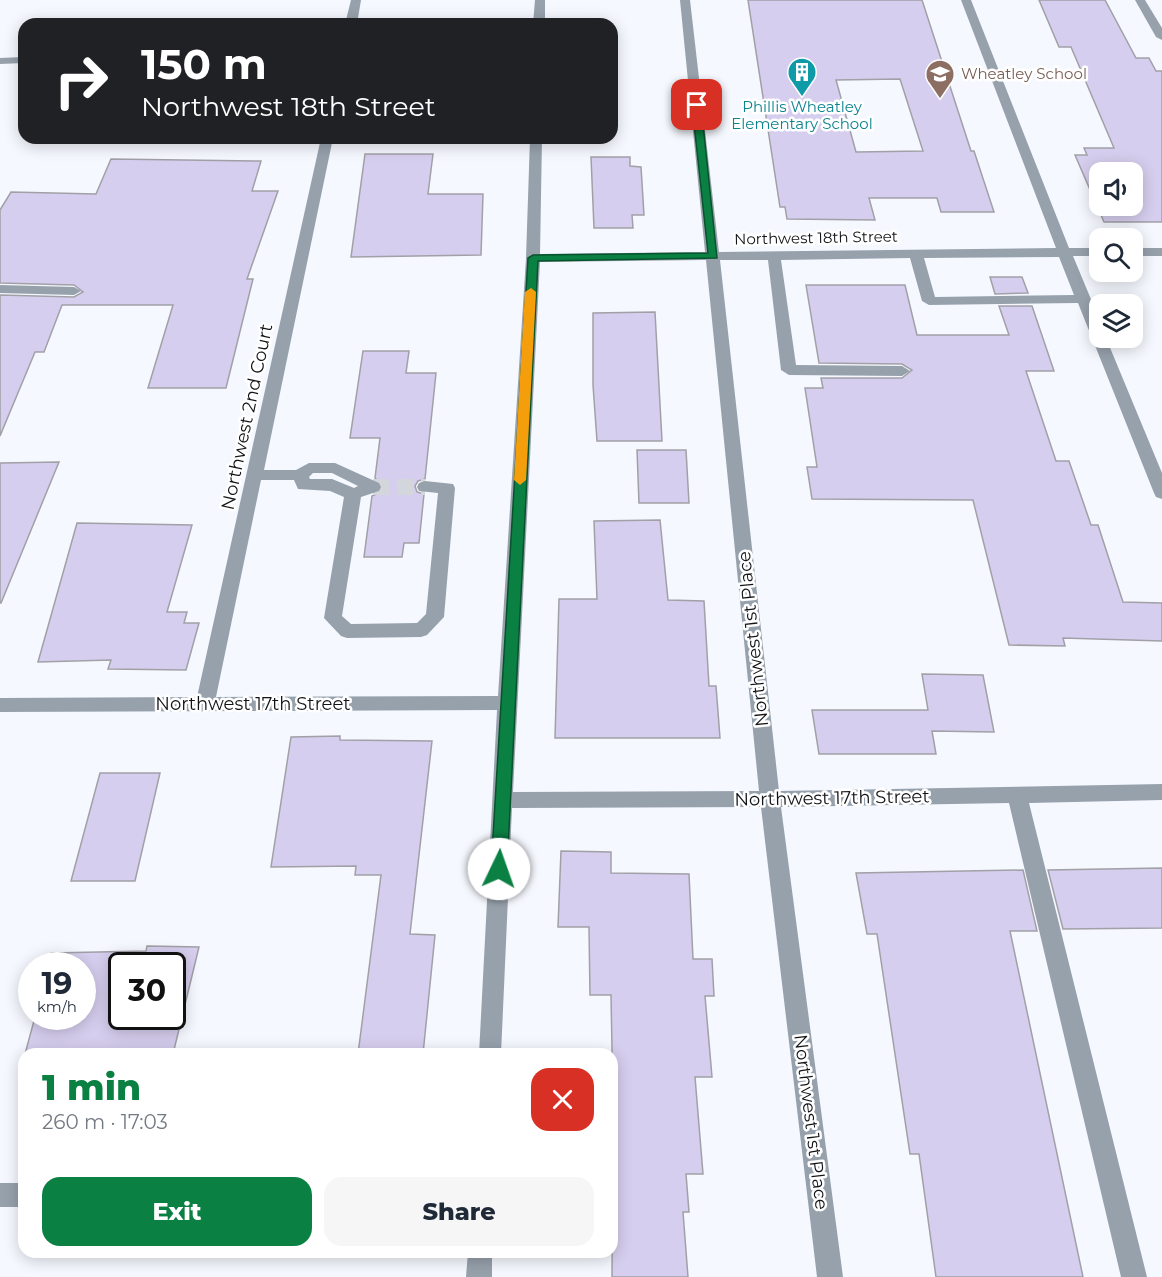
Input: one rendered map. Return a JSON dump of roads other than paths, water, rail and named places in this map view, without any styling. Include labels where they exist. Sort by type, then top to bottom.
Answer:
[{"type":"street","points":[[352,18],[356,0]]},
{"type":"street","points":[[539,18],[540,0]]},
{"type":"street","name":"Northwest 1st Place","points":[[685,0],[770,799],[830,1277]]},
{"type":"street","points":[[966,0],[1064,252],[1162,493]]},
{"type":"street","points":[[1140,0],[1162,37]]},
{"type":"street","points":[[0,61],[18,60]]},
{"type":"street","name":"Northwest 2nd Court","points":[[205,704],[326,144]]},
{"type":"street","points":[[490,1048],[507,703],[533,258],[536,144]]},
{"type":"street","name":"Northwest 18th Street","points":[[533,258],[1089,252]]},
{"type":"street","points":[[1143,252],[1162,252]]},
{"type":"street","points":[[916,254],[929,301],[1083,299]]},
{"type":"street","points":[[774,255],[789,369],[902,371]]},
{"type":"street","points":[[0,289],[74,291]]},
{"type":"street","points":[[255,475],[300,475],[309,468],[335,468],[373,487],[353,494],[332,485],[304,485],[300,475]]},
{"type":"street","points":[[353,494],[333,618],[347,631],[421,630],[435,617],[447,488],[424,487]]},
{"type":"street","name":"Northwest 17th Street","points":[[0,705],[507,703]]},
{"type":"street","name":"Northwest 17th Street","points":[[503,800],[770,799],[1162,792]]},
{"type":"street","points":[[1017,795],[1134,1277]]},
{"type":"street","points":[[0,1196],[18,1195]]},
{"type":"street","points":[[479,1277],[480,1258]]},
{"type":"tunnel","points":[[373,487],[425,487]]},
{"type":"place","name":"Phillis Wheatley Elementary School","points":[[802,98]]},
{"type":"place","name":"Wheatley School","points":[[940,100]]}]
